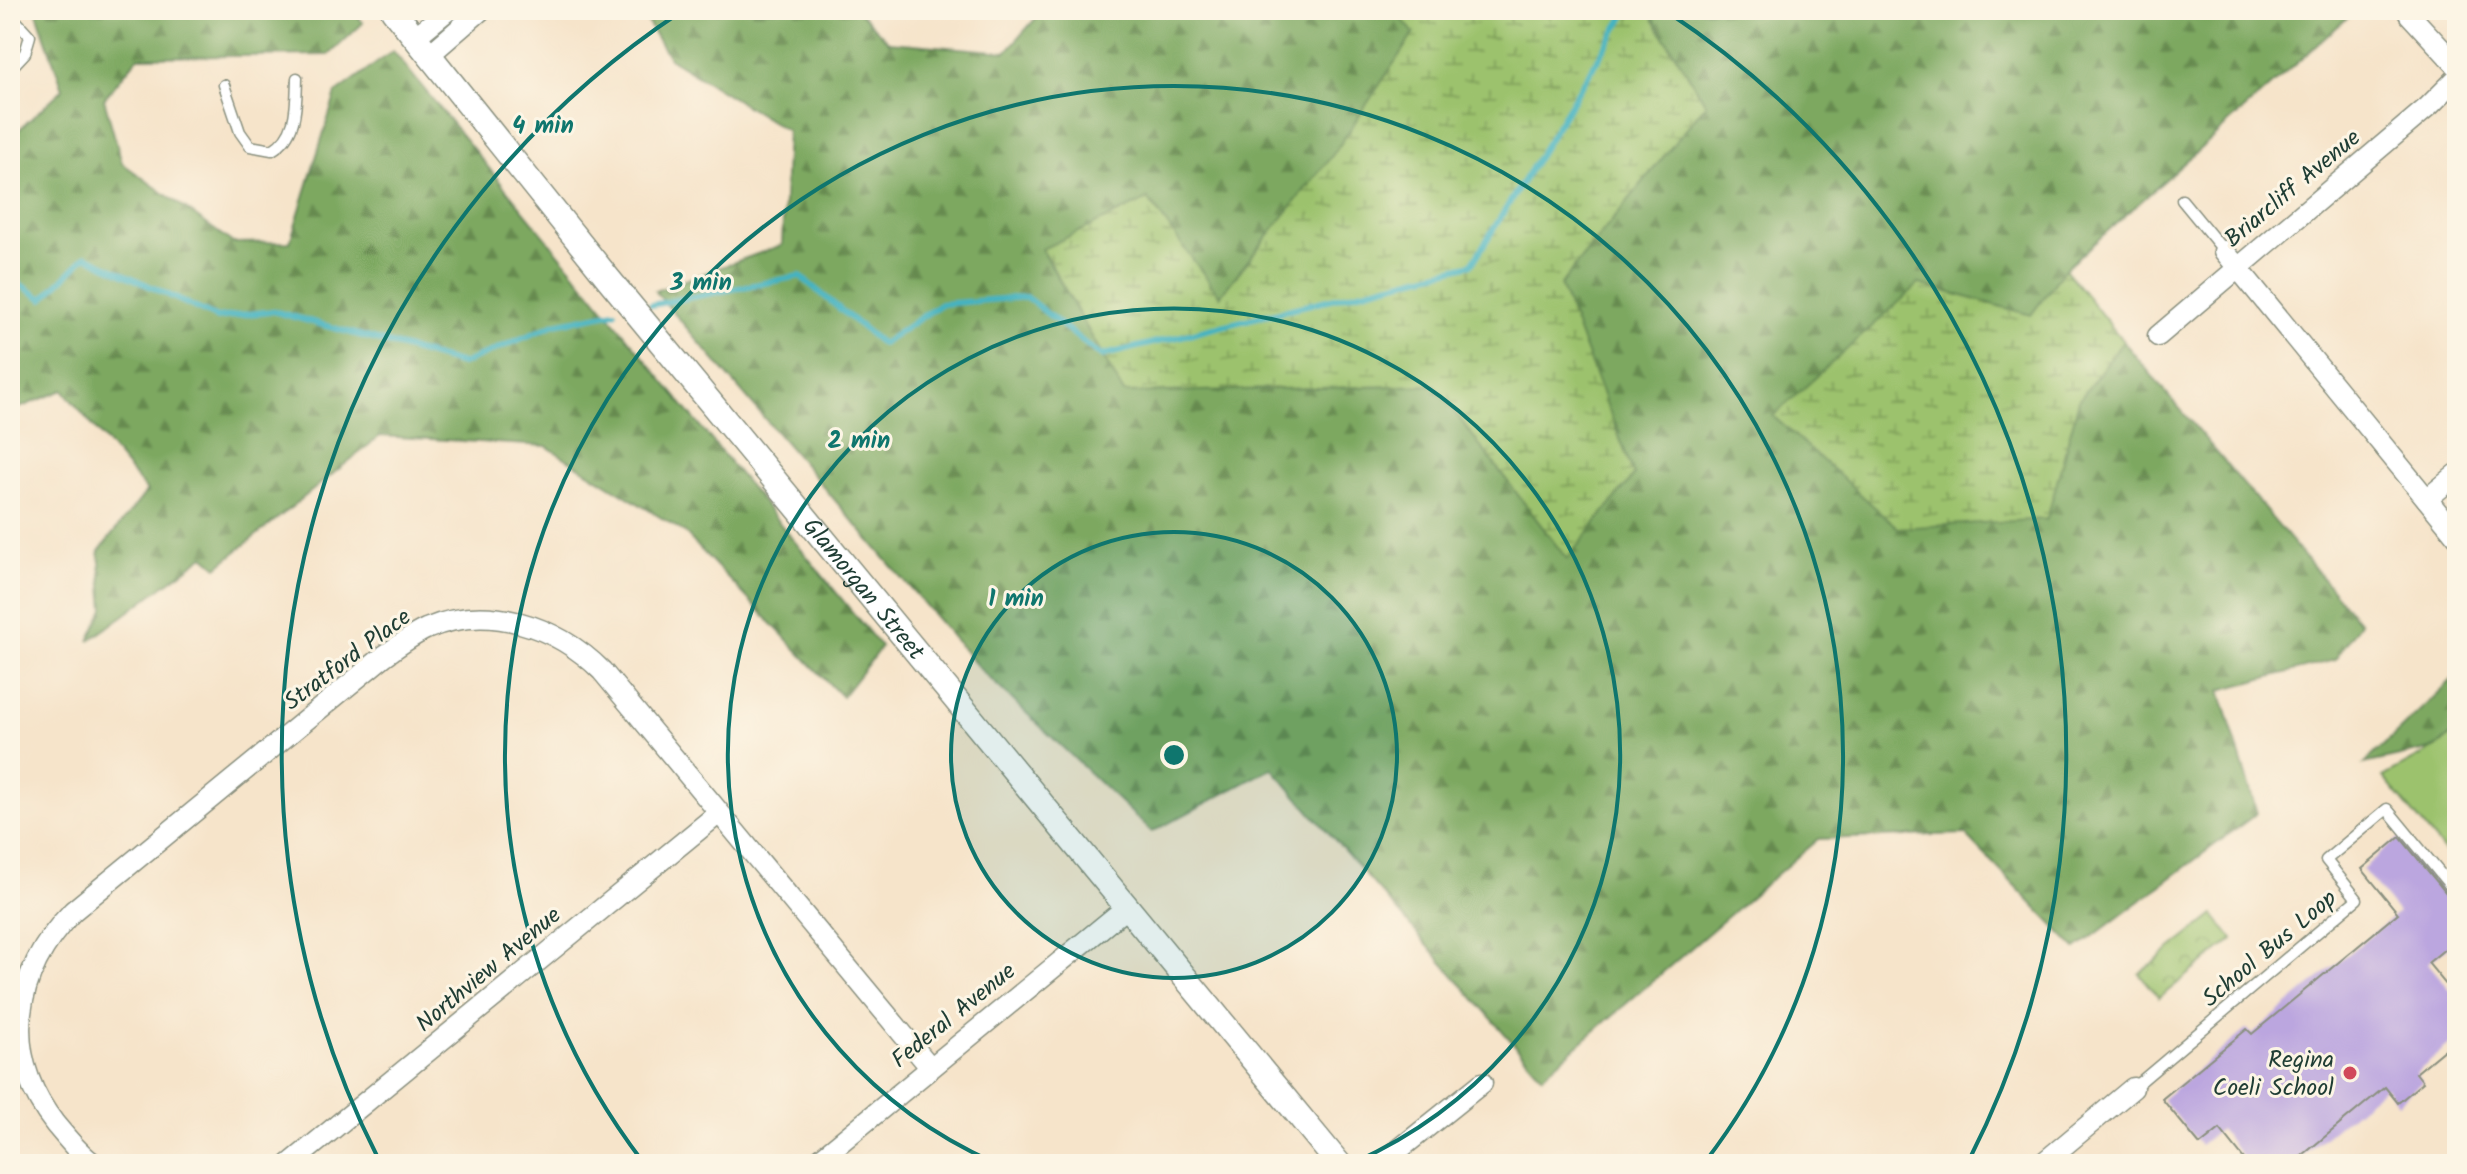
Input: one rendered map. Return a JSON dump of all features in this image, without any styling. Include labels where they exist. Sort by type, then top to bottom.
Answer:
[{"type":"street","name":"Glamorgan Street","points":[[393,10],[607,277],[1339,1164]]},
{"type":"street","points":[[422,46],[448,10]]},
{"type":"street","points":[[422,46],[481,10]]},
{"type":"street","points":[[2409,14],[2457,66]]},
{"type":"street","name":"Briarcliff Avenue","points":[[2158,336],[2417,116],[2457,78]]},
{"type":"street","points":[[2224,251],[2457,536]]},
{"type":"street","points":[[2427,499],[2457,474]]},
{"type":"street","name":"Stratford Place","points":[[94,1164],[72,1145],[41,1105],[26,1070],[21,1044],[20,1017],[24,990],[33,965],[54,930],[73,911],[384,656],[430,627],[456,620],[483,617],[509,620],[561,637],[583,652],[930,1067]]},
{"type":"street","name":"Northview Avenue","points":[[290,1164],[719,813]]},
{"type":"street","name":"Federal Avenue","points":[[814,1164],[1127,907]]},
{"type":"street","points":[[1381,1164],[1482,1083]]},
{"type":"street","points":[[2042,1164],[2133,1088]]},
{"type":"lane","points":[[10,14],[30,36],[25,53],[10,69]]},
{"type":"lane","points":[[224,85],[240,132],[250,146],[272,150],[283,144],[291,128],[296,110],[297,78]]},
{"type":"lane","points":[[2182,200],[2224,251]]},
{"type":"lane","name":"School Bus Loop","points":[[2133,1088],[2357,899],[2326,860],[2387,809],[2457,894]]},
{"type":"green space","points":[[36,10],[353,10],[363,23],[329,55],[138,57],[104,99],[122,163],[233,243],[290,242],[336,93],[393,51],[881,647],[842,697],[684,532],[546,446],[380,436],[217,567],[204,556],[89,641],[104,609],[99,551],[147,491],[63,390],[19,408],[10,402],[10,138],[63,89]]},
{"type":"green space","points":[[640,10],[857,10],[889,42],[1006,52],[1043,10],[1394,10],[1415,33],[1335,152],[1219,297],[1148,199],[1042,250],[1124,393],[1434,385],[1567,559],[1634,475],[1560,285],[1706,104],[1653,18],[1658,10],[2356,10],[2065,269],[2031,315],[1919,284],[2046,519],[2079,400],[2123,341],[2360,623],[2335,660],[2220,690],[2257,813],[2076,949],[1965,834],[1818,839],[1542,1076],[1272,768],[1152,832],[980,669],[655,291],[782,245],[787,131],[669,58]]},
{"type":"green space","points":[[1394,10],[1658,10],[1653,19],[1706,104],[1560,285],[1634,475],[1567,559],[1434,385],[1124,393],[1042,249],[1148,199],[1220,296],[1335,152],[1414,33]]},
{"type":"green space","points":[[2065,269],[2123,341],[2079,400],[2047,519],[1898,528],[1773,416],[1919,284],[2031,315]]},
{"type":"green space","points":[[2457,675],[2457,730],[2436,748],[2364,764]]},
{"type":"green space","points":[[2457,730],[2457,867],[2383,777],[2436,748]]},
{"type":"green space","points":[[2214,915],[2233,939],[2159,998],[2139,974]]},
{"type":"building","points":[[2400,837],[2451,899],[2457,902],[2457,939],[2428,963],[2457,998],[2457,1039],[2416,1073],[2423,1082],[2398,1103],[2385,1087],[2292,1164],[2248,1164],[2220,1129],[2200,1145],[2162,1099],[2247,1029],[2252,1034],[2398,913],[2362,869]]},
{"type":"waterway","points":[[651,305],[800,276],[882,344],[941,304],[1026,297],[1101,356],[1472,264],[1628,10]]},
{"type":"waterway","points":[[10,278],[43,299],[86,256],[217,318],[273,311],[462,364],[555,324],[615,312]]},
{"type":"place","name":"Regina Coeli School","points":[[2350,1073]]}]
